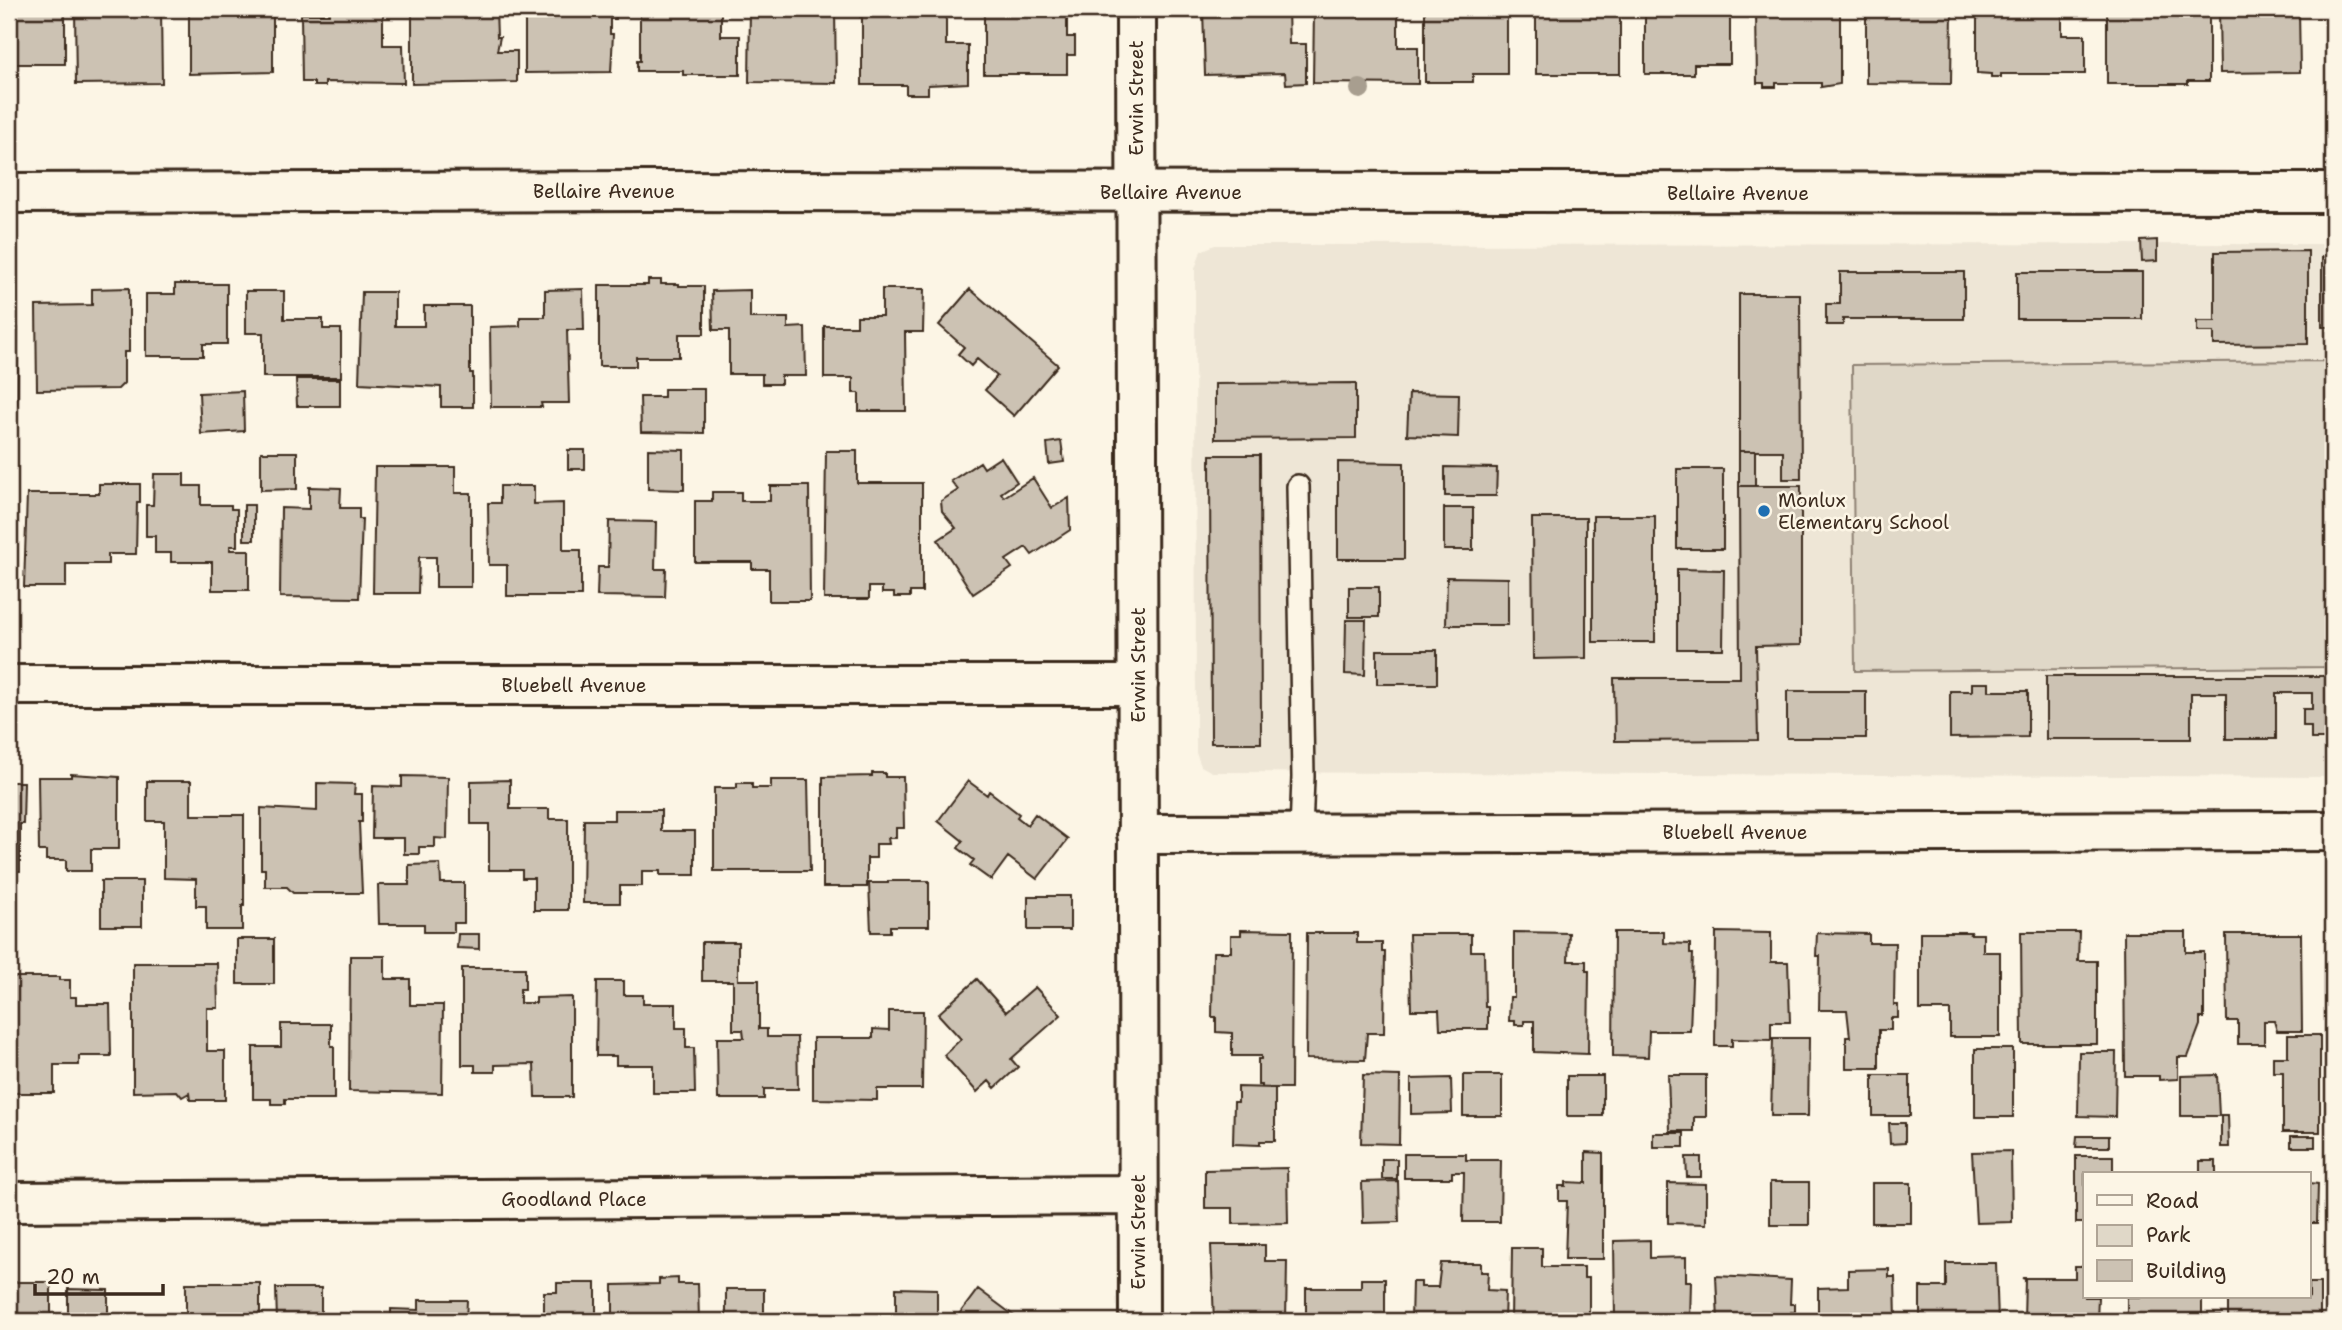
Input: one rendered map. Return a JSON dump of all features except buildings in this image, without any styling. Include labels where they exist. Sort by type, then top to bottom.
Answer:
[{"type":"street","name":"Erwin Street","points":[[1136,9],[1139,1321]]},
{"type":"street","name":"Bellaire Avenue","points":[[9,193],[2333,193]]},
{"type":"street","name":"Bluebell Avenue","points":[[9,685],[1138,685]]},
{"type":"street","name":"Bluebell Avenue","points":[[1137,834],[2333,831]]},
{"type":"street","name":"Goodland Place","points":[[9,1202],[1138,1195]]},
{"type":"lane","points":[[1298,486],[1303,777],[1301,833]]},
{"type":"shaded area","name":"Monlux Elementary School","points":[[2333,244],[2333,777],[1212,772],[1201,766],[1196,753],[1195,269],[1201,251],[1215,245]]},
{"type":"green space","points":[[2333,361],[2333,667],[1855,671],[1852,365]]},
{"type":"place","name":"Monlux Elementary School","points":[[1764,511]]}]
